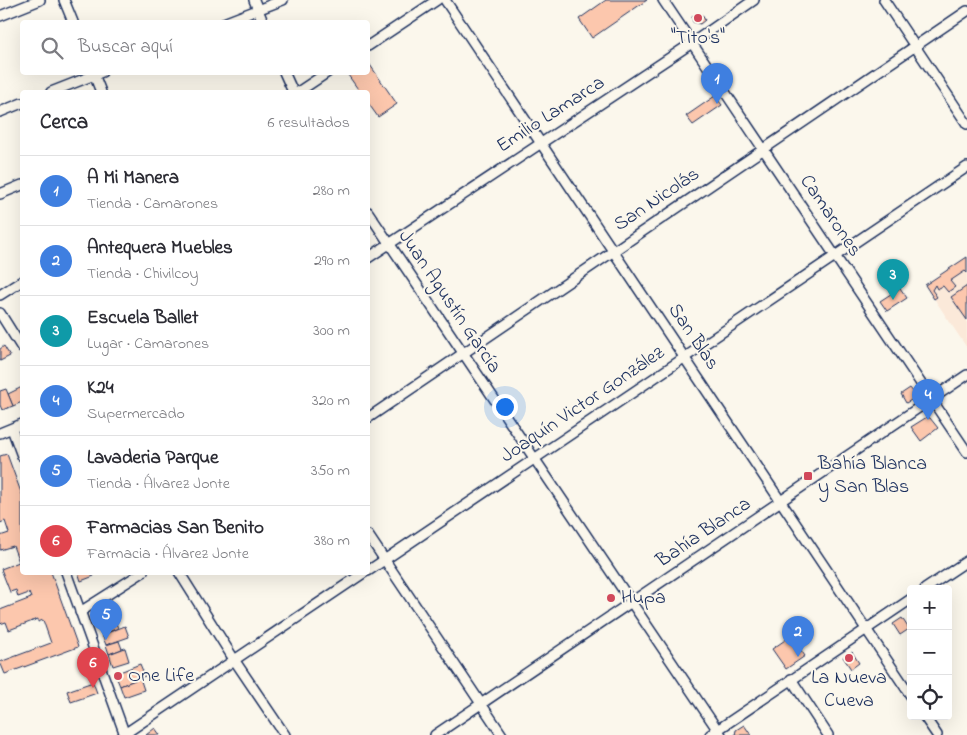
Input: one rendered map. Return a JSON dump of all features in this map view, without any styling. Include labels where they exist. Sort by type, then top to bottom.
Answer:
[{"type":"street","points":[[0,16],[40,0]]},
{"type":"street","points":[[64,0],[73,20]]},
{"type":"street","points":[[254,0],[262,20]]},
{"type":"street","points":[[231,20],[283,0]]},
{"type":"street","points":[[370,45],[437,0]]},
{"type":"street","name":"San Blas","points":[[445,0],[686,357],[907,690]]},
{"type":"street","name":"Camarones","points":[[664,0],[967,452]]},
{"type":"street","name":"Emilio Lamarca","points":[[370,257],[754,0]]},
{"type":"street","points":[[884,0],[967,124]]},
{"type":"street","name":"San Nicolás","points":[[370,417],[967,11]]},
{"type":"street","points":[[55,90],[94,75]]},
{"type":"street","points":[[97,75],[101,90]]},
{"type":"street","points":[[285,75],[291,90]]},
{"type":"street","points":[[301,90],[324,75]]},
{"type":"street","points":[[0,112],[20,104]]},
{"type":"street","name":"Joaquín Victor González","points":[[370,569],[967,167]]},
{"type":"street","points":[[0,194],[20,186]]},
{"type":"street","name":"Juan Agustín García","points":[[370,215],[632,602],[716,733]]},
{"type":"street","points":[[0,295],[20,282]]},
{"type":"street","points":[[0,313],[20,345]]},
{"type":"street","name":"Bahía Blanca","points":[[435,735],[782,502],[967,375]]},
{"type":"street","points":[[0,433],[20,425]]},
{"type":"street","points":[[12,428],[20,450]]},
{"type":"street","points":[[370,538],[502,735]]},
{"type":"street","points":[[931,585],[967,561]]},
{"type":"street","points":[[67,575],[124,735]]},
{"type":"street","points":[[80,612],[138,575]]},
{"type":"street","points":[[181,575],[235,661],[285,735]]},
{"type":"street","name":"Joaquín Victor González","points":[[124,735],[362,575]]},
{"type":"street","points":[[716,733],[907,601]]},
{"type":"street","points":[[792,679],[828,735]]},
{"type":"street","points":[[927,720],[936,735]]},
{"type":"shaded area","points":[[967,257],[967,348],[925,285]]},
{"type":"building","points":[[606,0],[647,0],[592,38],[579,19]]},
{"type":"building","name":"\"Tito's\"","points":[[697,14],[702,15],[705,20],[700,24],[693,22],[692,17]]},
{"type":"building","points":[[370,65],[397,104],[378,117],[370,106],[370,90],[359,90],[348,75],[370,75]]},
{"type":"building","points":[[715,96],[722,105],[693,125],[686,116]]},
{"type":"building","points":[[967,257],[967,273],[965,271],[950,281],[955,287],[948,292],[943,286],[937,289],[935,285],[932,290],[937,297],[934,299],[925,285]]},
{"type":"building","points":[[967,286],[967,320],[951,297]]},
{"type":"building","points":[[900,288],[907,298],[887,311],[880,301]]},
{"type":"building","points":[[4,346],[10,356],[0,361],[0,349]]},
{"type":"building","points":[[20,388],[20,403],[13,406],[8,394]]},
{"type":"building","points":[[910,388],[914,393],[913,399],[906,403],[901,394]]},
{"type":"building","points":[[6,389],[13,406],[2,410],[0,391]]},
{"type":"building","points":[[927,417],[938,428],[921,441],[911,427]]},
{"type":"building","points":[[7,454],[20,490],[20,575],[52,575],[78,647],[5,674],[0,662],[51,643],[43,620],[38,622],[38,619],[9,630],[6,622],[0,624],[0,610],[31,598],[29,593],[18,597],[16,590],[10,592],[1,569],[19,562],[13,546],[0,550],[0,536],[9,533],[5,521],[0,523],[0,456]]},
{"type":"building","points":[[79,575],[94,575],[94,576],[81,581]]},
{"type":"building","points":[[902,618],[907,626],[907,630],[900,635],[893,624]]},
{"type":"building","points":[[114,619],[118,628],[102,635],[99,625]]},
{"type":"building","points":[[125,626],[129,637],[106,645],[102,635]]},
{"type":"building","points":[[791,636],[805,656],[786,669],[772,649]]},
{"type":"building","points":[[119,641],[122,649],[109,654],[106,645]]},
{"type":"building","points":[[125,648],[129,661],[113,666],[109,654]]},
{"type":"building","points":[[852,652],[859,663],[851,669],[843,657]]},
{"type":"building","points":[[140,664],[145,676],[120,686],[115,674]]},
{"type":"building","points":[[140,678],[144,690],[124,697],[120,686]]},
{"type":"building","points":[[93,682],[97,693],[71,702],[67,691]]},
{"type":"building","points":[[744,725],[751,735],[735,735],[736,730]]},
{"type":"building","points":[[155,728],[160,735],[146,735]]},
{"type":"place","name":"\"Tito's\"","points":[[698,18]]},
{"type":"place","name":"A Mi Manera","points":[[717,104]]},
{"type":"place","name":"Escuela Ballet","points":[[893,300]]},
{"type":"place","name":"K24","points":[[928,420]]},
{"type":"place","name":"Bahía Blanca y San Blas","points":[[808,476]]},
{"type":"place","name":"Hupa","points":[[611,598]]},
{"type":"place","name":"Lavaderia Parque","points":[[106,640]]},
{"type":"place","name":"Antequera Muebles","points":[[798,657]]},
{"type":"place","name":"La Nueva Cueva","points":[[849,658]]},
{"type":"place","name":"One Life","points":[[118,676]]},
{"type":"place","name":"Farmacias San Benito","points":[[93,688]]}]
